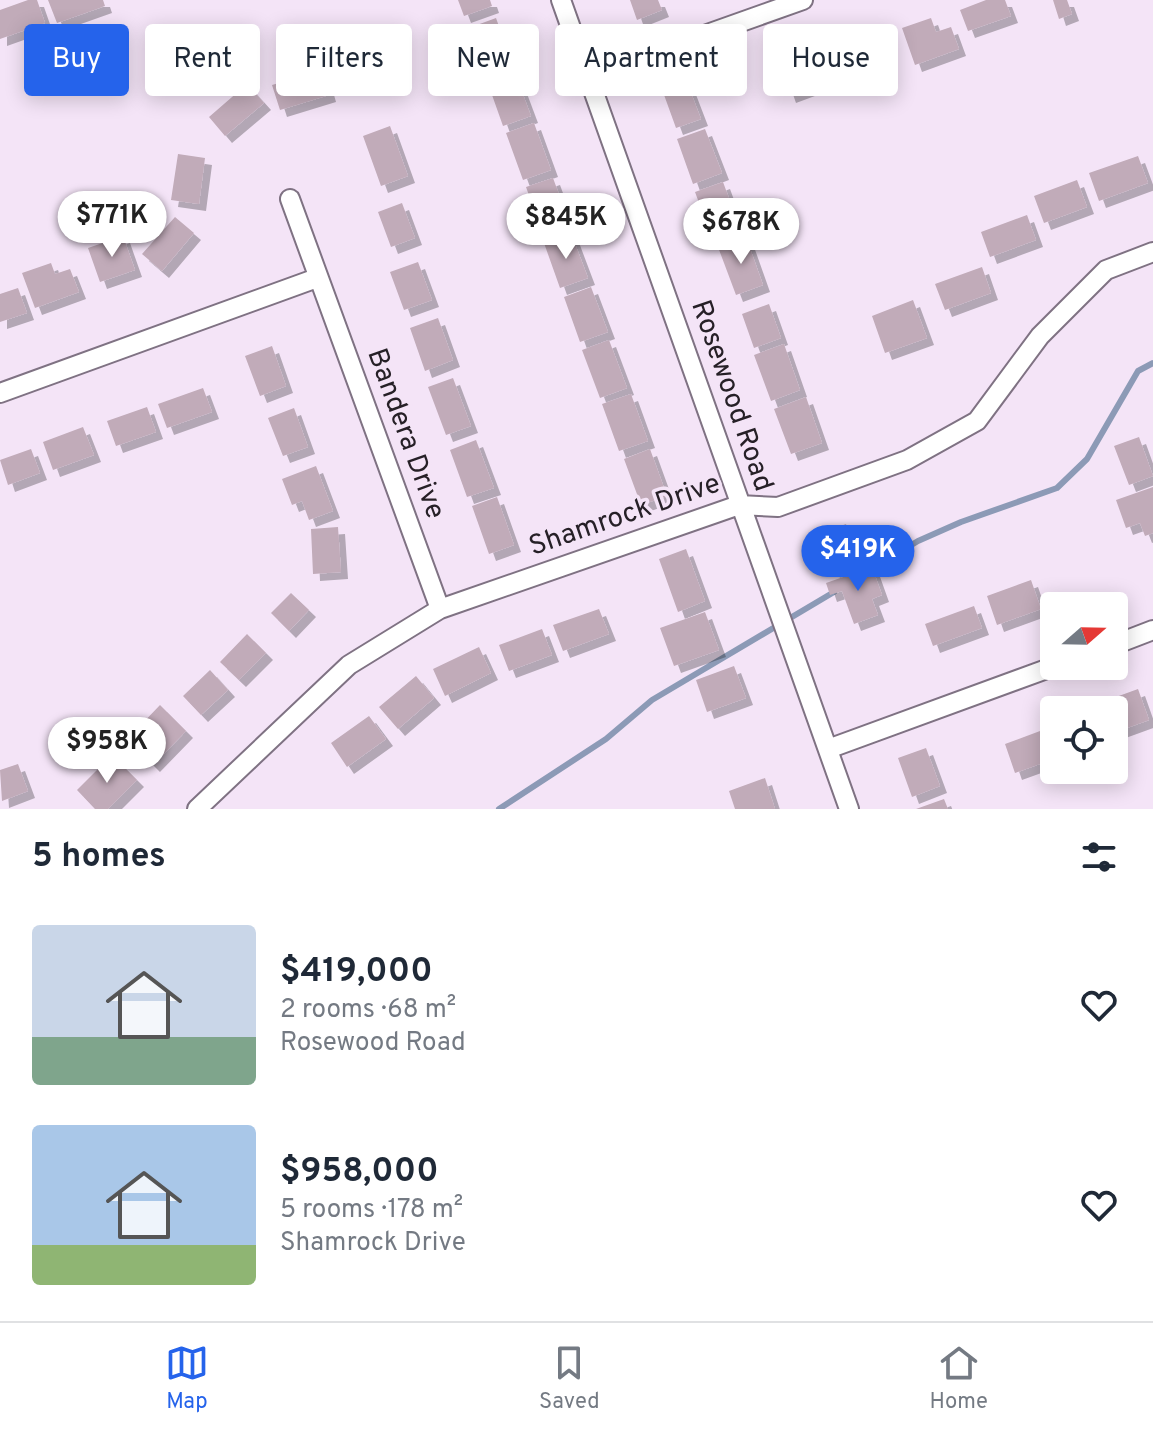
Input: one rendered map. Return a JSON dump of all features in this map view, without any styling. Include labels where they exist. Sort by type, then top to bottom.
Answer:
[{"type":"street","name":"Rosewood Road","points":[[561,0],[570,24]]},
{"type":"street","points":[[735,24],[803,0]]},
{"type":"street","name":"Rosewood Road","points":[[596,96],[849,809]]},
{"type":"street","name":"Bandera Drive","points":[[290,199],[440,609]]},
{"type":"street","name":"Shamrock Drive","points":[[197,809],[349,665],[440,609],[739,505],[778,507],[907,460],[977,421],[1040,336],[1106,270],[1153,252]]},
{"type":"street","points":[[0,393],[317,278]]},
{"type":"street","points":[[1128,640],[1153,630]]},
{"type":"street","points":[[828,749],[1040,671]]},
{"type":"building","points":[[37,0],[45,23],[24,24],[24,30],[0,39],[0,10]]},
{"type":"building","points":[[48,0],[103,0],[105,6],[57,23]]},
{"type":"building","points":[[458,0],[490,0],[492,6],[464,16]]},
{"type":"building","points":[[630,0],[658,0],[662,10],[637,20]]},
{"type":"building","points":[[986,0],[1005,0],[1011,16],[968,31],[960,10]]},
{"type":"building","points":[[1053,0],[1067,0],[1072,14],[1059,19]]},
{"type":"building","points":[[496,18],[498,24],[480,24]]},
{"type":"building","points":[[931,18],[936,32],[951,27],[959,49],[915,65],[902,28]]},
{"type":"building","points":[[276,84],[276,96],[326,96],[280,110],[272,85]]},
{"type":"building","points":[[233,96],[258,96],[264,103],[225,136],[209,117]]},
{"type":"building","points":[[492,96],[524,96],[531,116],[503,126]]},
{"type":"building","points":[[664,96],[692,96],[701,119],[676,128]]},
{"type":"building","points":[[534,123],[551,170],[523,180],[506,133]]},
{"type":"building","points":[[390,126],[408,176],[381,186],[363,136]]},
{"type":"building","points":[[705,129],[722,173],[693,184],[677,139]]},
{"type":"building","points":[[178,154],[205,158],[199,204],[171,200]]},
{"type":"building","points":[[1138,156],[1148,183],[1099,201],[1089,173]]},
{"type":"building","points":[[553,178],[570,224],[542,234],[537,220],[529,223],[522,204],[531,201],[526,187]]},
{"type":"building","points":[[1077,180],[1087,207],[1044,223],[1034,196]]},
{"type":"building","points":[[723,182],[740,228],[712,238],[695,192]]},
{"type":"building","points":[[402,203],[415,238],[391,247],[378,212]]},
{"type":"building","points":[[1027,215],[1036,240],[990,257],[981,232]]},
{"type":"building","points":[[175,217],[194,233],[162,271],[142,254]]},
{"type":"building","points":[[571,233],[588,278],[560,288],[544,243]]},
{"type":"building","points":[[123,236],[135,270],[100,282],[88,248]]},
{"type":"building","points":[[746,237],[763,285],[736,295],[718,247]]},
{"type":"building","points":[[418,262],[432,300],[404,310],[390,272]]},
{"type":"building","points":[[51,263],[55,274],[70,269],[79,292],[35,308],[22,273]]},
{"type":"building","points":[[982,267],[991,293],[945,310],[935,284]]},
{"type":"building","points":[[591,287],[608,332],[580,342],[564,297]]},
{"type":"building","points":[[18,288],[27,313],[0,322],[0,294]]},
{"type":"building","points":[[913,300],[927,338],[885,353],[872,316]]},
{"type":"building","points":[[769,304],[781,338],[754,348],[742,314]]},
{"type":"building","points":[[438,318],[453,360],[425,371],[410,328]]},
{"type":"building","points":[[609,340],[627,388],[600,398],[582,350]]},
{"type":"building","points":[[784,344],[800,390],[771,401],[754,355]]},
{"type":"building","points":[[272,346],[286,386],[260,396],[245,356]]},
{"type":"building","points":[[453,378],[471,426],[446,435],[428,387]]},
{"type":"building","points":[[203,388],[212,412],[167,428],[158,404]]},
{"type":"building","points":[[631,394],[648,441],[619,451],[602,404]]},
{"type":"building","points":[[806,397],[822,443],[791,454],[774,409]]},
{"type":"building","points":[[147,407],[156,432],[116,446],[107,421]]},
{"type":"building","points":[[294,408],[308,447],[283,456],[268,418]]},
{"type":"building","points":[[83,427],[94,455],[53,470],[43,442]]},
{"type":"building","points":[[1139,437],[1153,476],[1129,485],[1114,446]]},
{"type":"building","points":[[476,440],[494,488],[467,497],[450,450]]},
{"type":"building","points":[[31,449],[40,473],[8,485],[0,460]]},
{"type":"building","points":[[650,449],[667,496],[641,505],[624,459]]},
{"type":"building","points":[[316,466],[333,511],[309,520],[302,501],[292,505],[282,479]]},
{"type":"building","points":[[1153,487],[1153,533],[1145,536],[1140,523],[1126,528],[1116,500]]},
{"type":"building","points":[[497,497],[514,545],[489,554],[472,506]]},
{"type":"building","points":[[846,524],[859,562],[833,571],[819,534]]},
{"type":"building","points":[[338,527],[341,572],[313,574],[311,529]]},
{"type":"building","points":[[686,549],[705,601],[678,612],[659,559]]},
{"type":"building","points":[[872,567],[882,595],[872,599],[878,615],[854,624],[842,591],[830,595],[826,583]]},
{"type":"building","points":[[1031,580],[1040,609],[997,625],[987,596]]},
{"type":"building","points":[[291,593],[309,610],[289,631],[271,613]]},
{"type":"building","points":[[974,606],[982,628],[933,646],[925,624]]},
{"type":"building","points":[[599,609],[609,634],[563,651],[553,625]]},
{"type":"building","points":[[705,612],[719,650],[674,666],[660,628]]},
{"type":"building","points":[[542,629],[552,655],[509,671],[499,645]]},
{"type":"building","points":[[247,634],[266,653],[239,680],[220,662]]},
{"type":"building","points":[[479,647],[491,673],[445,696],[433,669]]},
{"type":"building","points":[[734,666],[746,698],[707,712],[696,680]]},
{"type":"building","points":[[210,670],[228,690],[201,715],[183,696]]},
{"type":"building","points":[[416,676],[434,698],[398,729],[379,707]]},
{"type":"building","points":[[1138,689],[1149,720],[1128,728],[1128,696],[1119,696]]},
{"type":"building","points":[[160,705],[186,731],[153,765],[134,746],[145,735],[138,728]]},
{"type":"building","points":[[369,716],[386,739],[347,767],[331,743]]},
{"type":"building","points":[[1040,731],[1040,764],[1015,773],[1005,744]]},
{"type":"building","points":[[926,748],[940,786],[912,797],[898,758]]},
{"type":"building","points":[[112,755],[137,780],[108,809],[95,809],[77,790]]},
{"type":"building","points":[[18,764],[28,791],[2,801],[0,770]]},
{"type":"building","points":[[765,778],[775,809],[735,809],[729,791]]},
{"type":"building","points":[[944,799],[948,809],[916,809]]},
{"type":"waterway","points":[[868,571],[918,541],[961,522],[1057,488],[1087,459],[1138,371],[1153,363]]},
{"type":"waterway","points":[[499,809],[606,739],[652,700],[834,592]]}]
